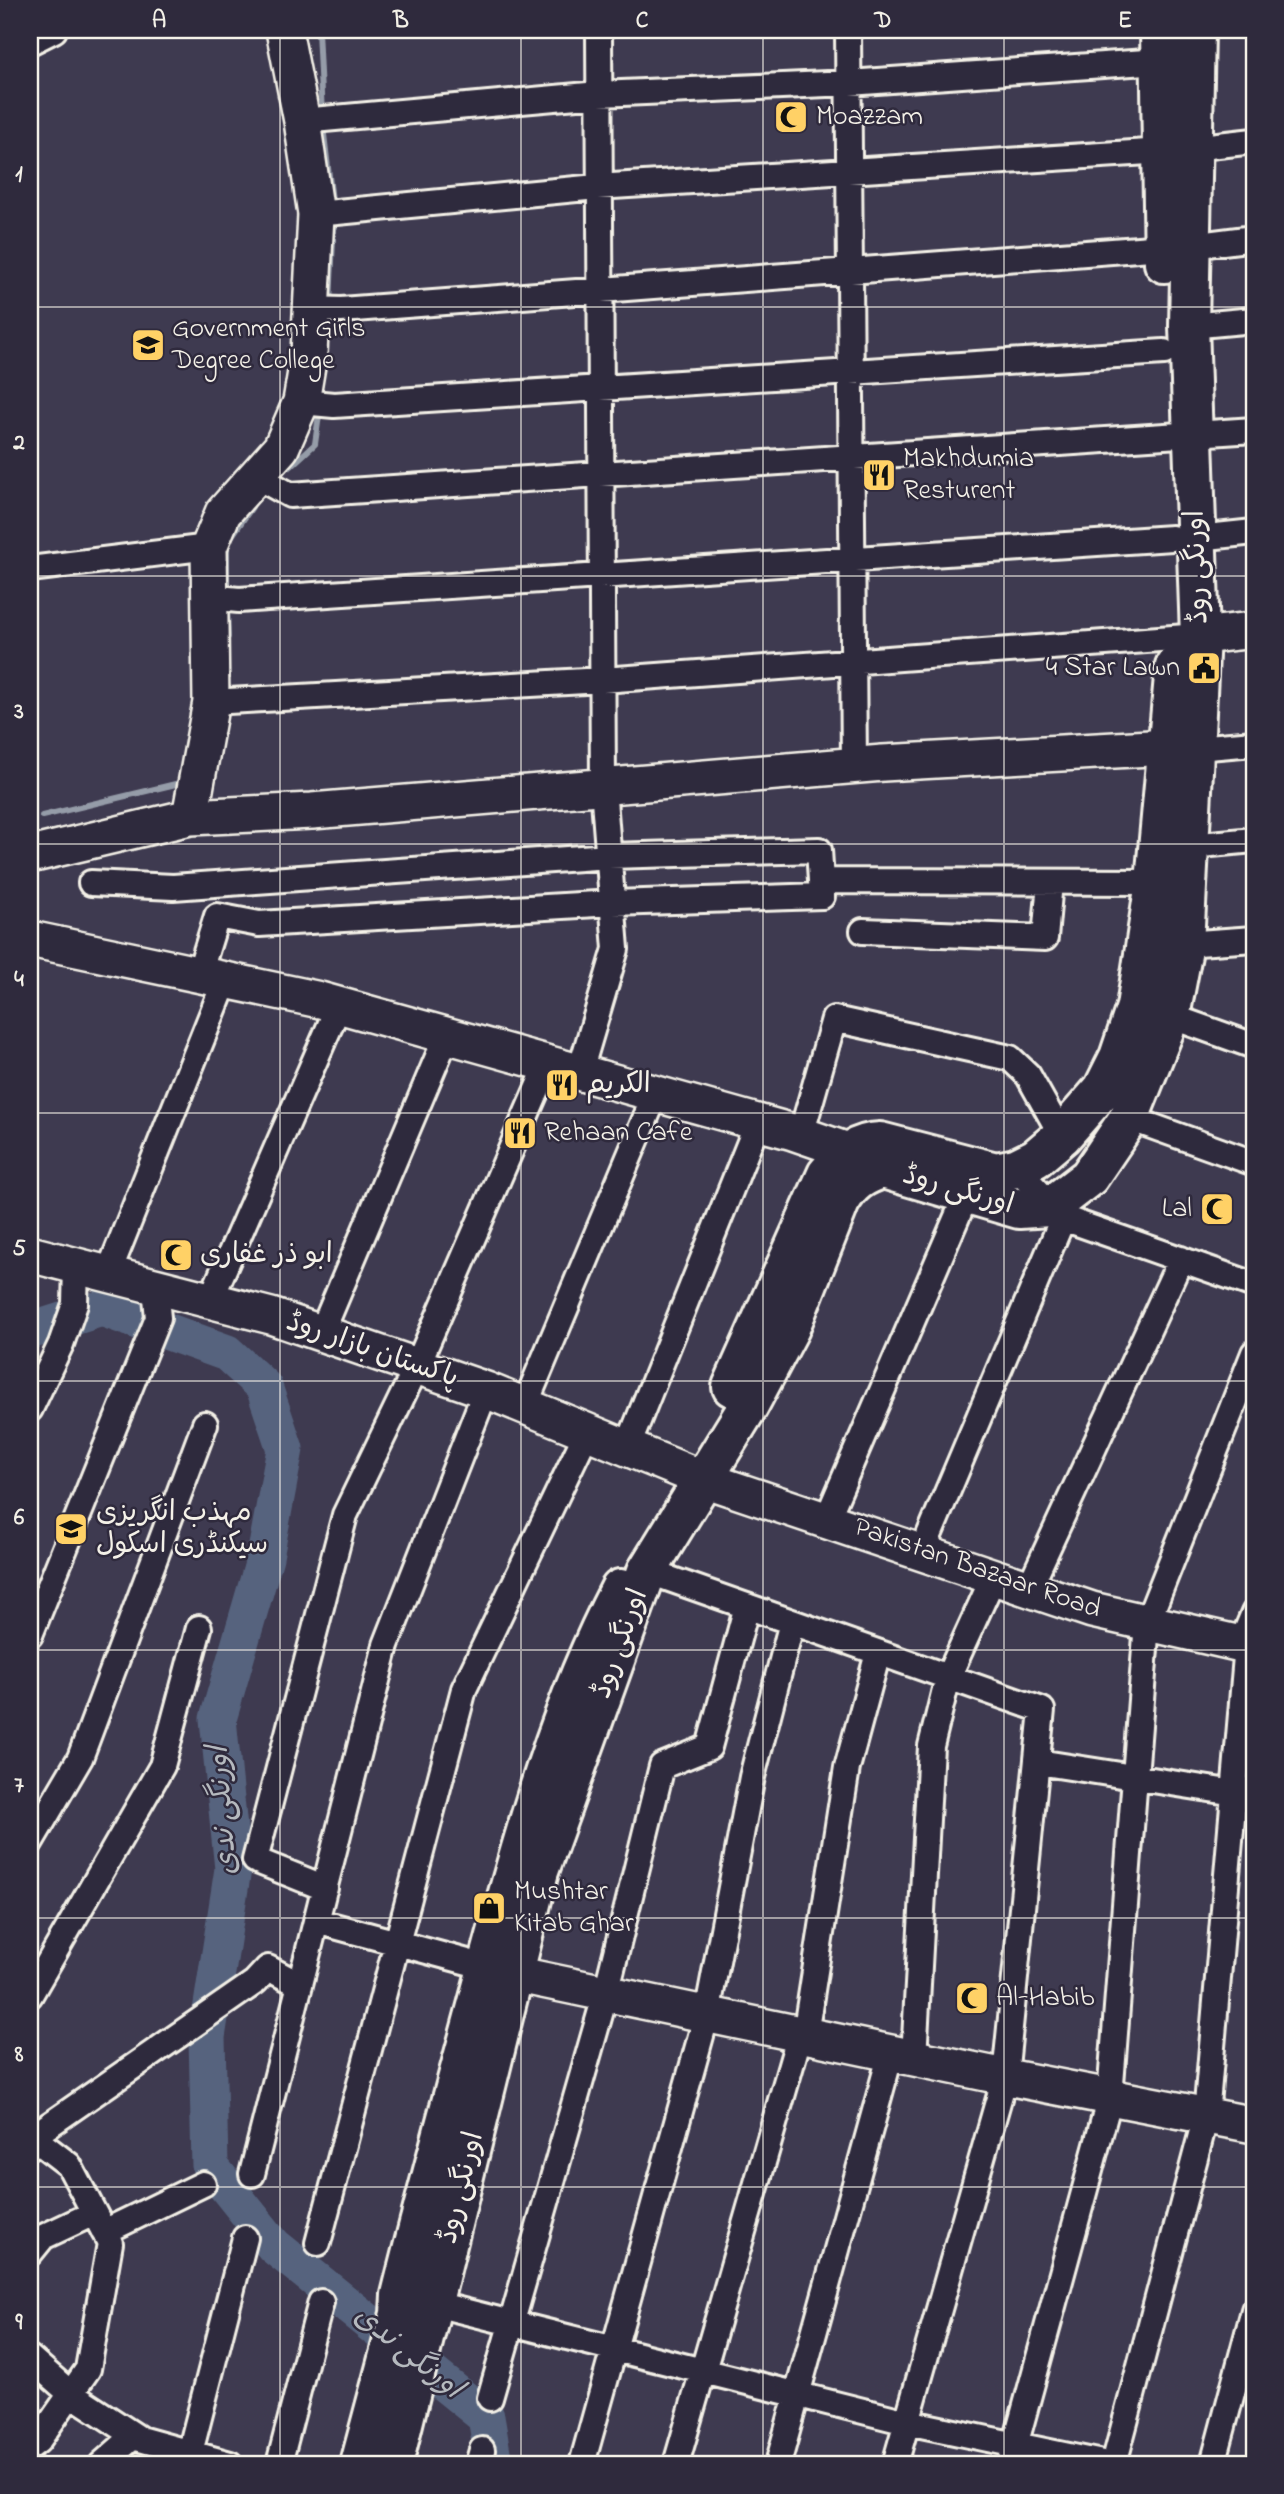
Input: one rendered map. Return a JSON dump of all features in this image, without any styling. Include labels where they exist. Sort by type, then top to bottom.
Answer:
[{"type":"main road","name":"اورنگی روڈ","points":[[393,2464],[399,2379],[501,1971],[536,1791],[593,1640],[692,1474],[749,1405],[790,1328],[840,1202],[861,1162],[862,1143],[880,1142],[996,1172],[1016,1168],[1036,1158],[1062,1136],[1103,1089],[1119,1057],[1136,1007],[1155,882],[1182,748],[1189,637],[1177,339],[1177,150],[1195,30]]},
{"type":"main road","name":"اورنگی روڈ","points":[[1160,45],[1177,150]]},
{"type":"main road","name":"اورنگی روڈ","points":[[861,1162],[966,1196],[1018,1209],[1057,1213],[1089,1177],[1129,1118],[1170,1016],[1184,944],[1185,883],[1190,846],[1182,748]]},
{"type":"main road","name":"اورنگی روڈ","points":[[501,1971],[647,1572],[692,1474]]},
{"type":"main road","name":"اورنگی روڈ","points":[[360,2464],[399,2379]]},
{"type":"street","points":[[30,42],[54,30]]},
{"type":"street","points":[[190,817],[224,703],[223,598],[209,547],[223,513],[317,404],[331,213],[318,120],[284,30]]},
{"type":"street","points":[[325,1888],[255,1860],[345,1515],[565,1067],[617,949],[603,787],[597,187],[599,30]]},
{"type":"street","points":[[848,30],[854,766]]},
{"type":"street","points":[[318,120],[599,94],[849,83],[1160,45]]},
{"type":"street","points":[[331,213],[597,187],[1177,150],[1254,141]]},
{"type":"street","points":[[325,310],[1254,238]]},
{"type":"street","points":[[317,404],[600,390],[851,373],[1177,339],[1254,320]]},
{"type":"street","points":[[256,476],[290,495],[1254,430]]},
{"type":"street","points":[[223,598],[602,576],[1254,532]]},
{"type":"street","points":[[30,569],[209,547]]},
{"type":"street","points":[[224,703],[603,680],[1254,630]]},
{"type":"street","points":[[30,855],[190,817],[312,811],[854,766],[1254,743]]},
{"type":"street","points":[[1190,846],[1254,840]]},
{"type":"street","points":[[30,1409],[61,1344],[75,1304],[92,1270],[213,976],[217,916],[259,924],[613,903],[822,896],[823,881],[819,850],[609,856],[173,887],[91,883]]},
{"type":"street","points":[[823,881],[1155,882]]},
{"type":"street","points":[[863,931],[1045,938],[1050,881]]},
{"type":"street","points":[[30,939],[213,976],[448,1033],[801,1135],[861,1162]]},
{"type":"street","points":[[1184,944],[1254,939]]},
{"type":"street","points":[[210,1301],[339,1005]]},
{"type":"street","points":[[1170,1016],[1254,1046]]},
{"type":"street","points":[[801,1135],[834,1019],[1010,1058],[1028,1075],[1062,1136]]},
{"type":"street","points":[[321,1334],[448,1033]]},
{"type":"street","points":[[525,1405],[656,1093]]},
{"type":"street","points":[[1129,1118],[1254,1163]]},
{"type":"street","points":[[628,1446],[758,1122]]},
{"type":"street","points":[[1016,1168],[1057,1213],[1254,1285]]},
{"type":"street","points":[[827,1519],[966,1196]]},
{"type":"street","points":[[922,1552],[1057,1213]]},
{"type":"street","name":"پاکستان بازار روڈ","points":[[30,1254],[92,1270],[157,1302],[210,1301],[321,1334],[486,1390],[692,1474]]},
{"type":"street","points":[[1029,1588],[1181,1259]]},
{"type":"street","points":[[30,1635],[149,1343],[157,1302]]},
{"type":"street","points":[[1012,2454],[1110,2097],[1147,1623],[1254,1353]]},
{"type":"street","points":[[252,2174],[386,1645],[486,1390]]},
{"type":"street","points":[[30,1843],[79,1758],[205,1424]]},
{"type":"street","points":[[318,2243],[464,1689],[588,1430]]},
{"type":"street","name":"Pakistan Bazaar Road","points":[[692,1474],[1092,1610],[1147,1623],[1249,1637]]},
{"type":"street","points":[[647,1572],[1042,1710],[1005,2077],[895,2464]]},
{"type":"street","points":[[778,2464],[903,2055],[931,1746],[948,1677],[994,1576]]},
{"type":"street","points":[[491,2398],[606,1993],[662,1766],[709,1747],[747,1606]]},
{"type":"street","points":[[582,2464],[706,2014],[752,1777],[792,1622]]},
{"type":"street","points":[[30,1994],[162,1766],[199,1628]]},
{"type":"street","points":[[1114,2464],[1206,2116],[1244,1794],[1249,1637]]},
{"type":"street","points":[[676,2464],[802,2034],[847,1768],[878,1653]]},
{"type":"street","points":[[1038,1762],[1244,1794]]},
{"type":"street","points":[[316,1921],[501,1971],[1005,2077],[1254,2125]]},
{"type":"street","points":[[30,2447],[38,2441],[88,2369],[110,2243],[69,2165],[31,2136],[256,1982],[268,1968],[300,1986]]},
{"type":"street","points":[[30,2253],[43,2237],[99,2222],[204,2184]]},
{"type":"street","points":[[188,2459],[245,2238]]},
{"type":"street","points":[[279,2464],[321,2302]]},
{"type":"street","points":[[1213,2464],[1254,2310]]},
{"type":"street","points":[[415,2312],[512,2324],[907,2422],[1012,2454],[1107,2464]]},
{"type":"street","points":[[30,2358],[71,2394],[134,2436],[188,2459],[230,2464]]},
{"type":"street","points":[[102,2464],[134,2436]]},
{"type":"waterway","points":[[318,30],[322,115]]},
{"type":"waterway","points":[[323,126],[333,209]]},
{"type":"waterway","points":[[330,303],[334,219]]},
{"type":"waterway","points":[[290,467],[315,444],[320,408]]},
{"type":"waterway","points":[[227,595],[227,543],[252,507]]},
{"type":"waterway","points":[[227,606],[228,637]]},
{"type":"waterway","points":[[42,816],[184,782]]},
{"type":"waterway","name":"اورنگی ندی","points":[[30,1331],[102,1308],[227,1353],[264,1387],[285,1449],[265,1557],[218,1719],[233,1869],[207,2037],[210,2166],[274,2246],[486,2417],[494,2464]]},
{"type":"place","name":"Moazzam","points":[[791,117]]},
{"type":"place","name":"Government Girls Degree College","points":[[148,345]]},
{"type":"place","name":"Makhdumia Resturent","points":[[879,475]]},
{"type":"place","name":"4 Star Lawn","points":[[1204,668]]},
{"type":"place","name":"الکریم","points":[[562,1085]]},
{"type":"place","name":"Rehaan Cafe","points":[[520,1133]]},
{"type":"place","name":"Lal","points":[[1217,1209]]},
{"type":"place","name":"ابو ذر غفاری","points":[[176,1255]]},
{"type":"place","name":"مہذب انگریزی سیکنڈری اسکول","points":[[71,1529]]},
{"type":"place","name":"Mushtar Kitab Ghar","points":[[489,1908]]},
{"type":"place","name":"Al-Habib","points":[[972,1998]]}]
